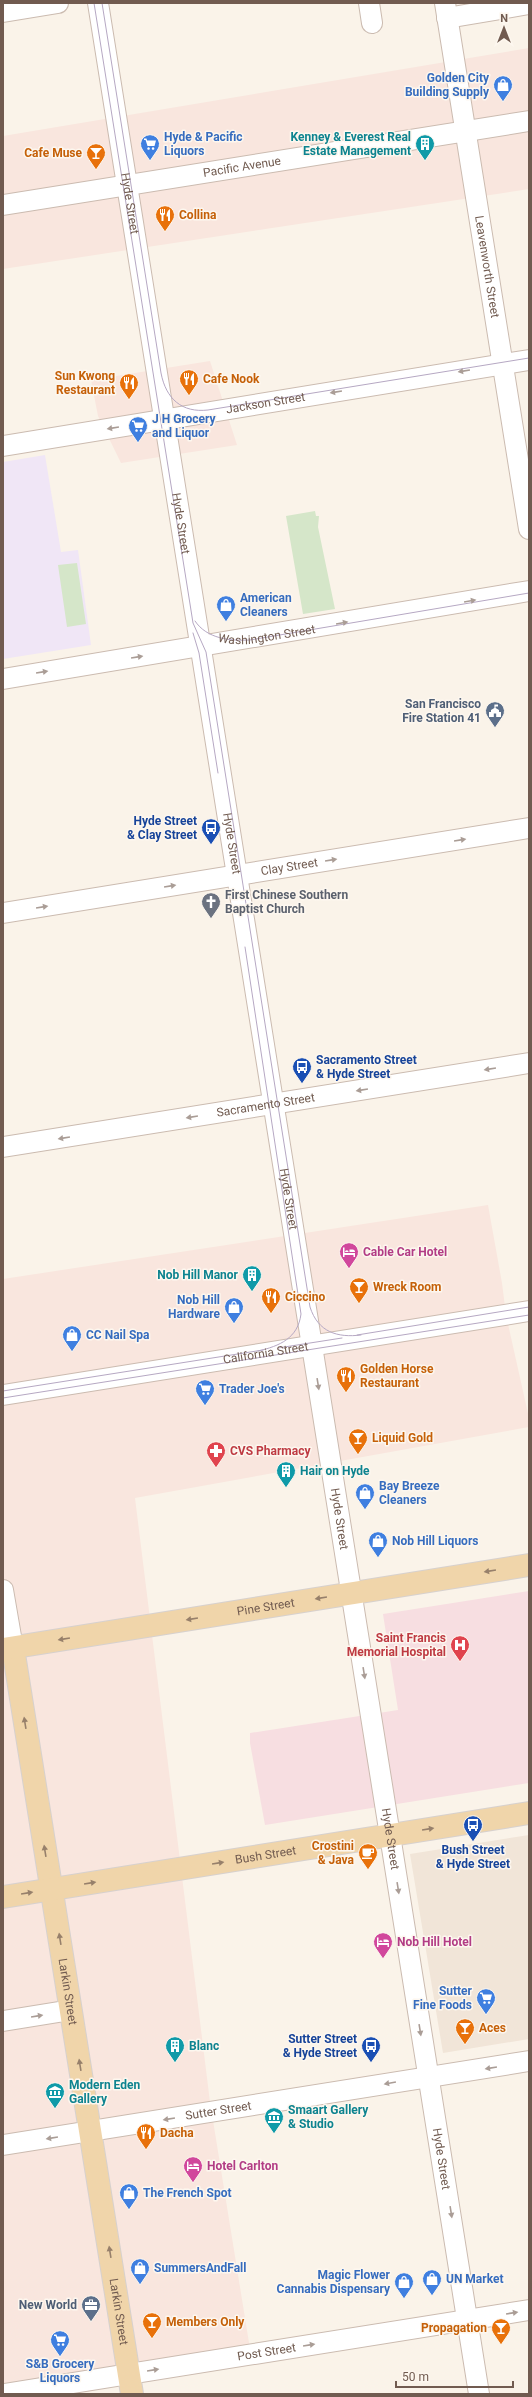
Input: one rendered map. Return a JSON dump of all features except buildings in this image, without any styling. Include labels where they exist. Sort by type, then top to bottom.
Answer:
[{"type":"main road","name":"Pine Street","points":[[8,1648],[529,1565]]},
{"type":"main road","name":"Larkin Street","points":[[8,1648],[52,1890],[131,2384]]},
{"type":"main road","name":"Bush Street","points":[[3,1897],[529,1813]]},
{"type":"street","points":[[3,12],[58,3]]},
{"type":"street","name":"Hyde Street","points":[[98,3],[479,2394]]},
{"type":"street","points":[[369,3],[372,23]]},
{"type":"street","points":[[446,10],[529,4]]},
{"type":"street","name":"Leavenworth Street","points":[[446,10],[529,529]]},
{"type":"street","name":"Pacific Avenue","points":[[3,205],[529,122]]},
{"type":"street","name":"Jackson Street","points":[[3,446],[529,360]]},
{"type":"street","name":"Washington Street","points":[[3,679],[529,591]]},
{"type":"street","name":"Clay Street","points":[[3,913],[529,828]]},
{"type":"street","name":"Sacramento Street","points":[[3,1147],[529,1063]]},
{"type":"street","name":"California Street","points":[[3,1395],[529,1311]]},
{"type":"street","name":"Larkin Street","points":[[3,1590],[8,1648]]},
{"type":"street","points":[[3,2021],[71,2010]]},
{"type":"street","name":"Sutter Street","points":[[3,2145],[529,2061]]},
{"type":"street","name":"Post Street","points":[[4,2394],[131,2384],[468,2320],[529,2310]]},
{"type":"shaded area","points":[[529,48],[529,189],[3,269],[3,136]]},
{"type":"shaded area","points":[[210,361],[237,445],[121,463],[98,416],[91,380]]},
{"type":"shaded area","points":[[45,455],[61,552],[78,550],[91,645],[3,659],[3,462]]},
{"type":"shaded area","points":[[488,1205],[502,1283],[506,1315],[529,1418],[529,1427],[135,1498],[210,2102],[251,2355],[3,2394],[3,1279]]},
{"type":"shaded area","name":"Saint Francis Memorial Hospital","points":[[529,1591],[529,1783],[265,1825],[250,1743],[250,1733],[398,1710],[383,1614]]},
{"type":"shaded area","points":[[529,1835],[529,2039],[443,2053],[410,1854]]},
{"type":"green space","points":[[315,511],[316,516],[319,516],[318,527],[335,609],[303,614],[286,516]]},
{"type":"green space","points":[[77,563],[86,624],[67,627],[58,565]]},
{"type":"tram line","points":[[94,3],[193,623],[206,652],[310,1307],[318,1322],[323,1328],[330,1332],[352,1336],[361,1335]]},
{"type":"tram line","points":[[102,3],[161,373],[167,390],[171,397],[177,402],[190,409],[208,410],[529,358]]},
{"type":"tram line","points":[[195,621],[206,632],[220,638],[250,640],[529,593]]},
{"type":"tram line","points":[[193,633],[199,653],[218,773]]},
{"type":"tram line","points":[[245,947],[301,1314],[296,1329],[287,1340],[258,1351]]},
{"type":"tram line","points":[[357,1335],[529,1307]]},
{"type":"tram line","points":[[3,1398],[529,1315]]},
{"type":"tram line","points":[[278,1348],[342,1338]]},
{"type":"tram line","points":[[3,1391],[263,1350]]},
{"type":"place","name":"Golden City Building Supply","points":[[503,102]]},
{"type":"place","name":"Hyde & Pacific Liquors","points":[[150,161]]},
{"type":"place","name":"Kenney & Everest Real Estate Management","points":[[425,161]]},
{"type":"place","name":"Cafe Muse","points":[[96,170]]},
{"type":"place","name":"Collina","points":[[165,232]]},
{"type":"place","name":"Cafe Nook","points":[[189,396]]},
{"type":"place","name":"Sun Kwong Restaurant","points":[[129,400]]},
{"type":"place","name":"J H Grocery and Liquor","points":[[138,443]]},
{"type":"place","name":"American Cleaners","points":[[226,622]]},
{"type":"place","name":"San Francisco Fire Station 41","points":[[495,728]]},
{"type":"place","name":"Hyde Street & Clay Street","points":[[211,845]]},
{"type":"place","name":"First Chinese Southern Baptist Church","points":[[211,919]]},
{"type":"place","name":"Sacramento Street & Hyde Street","points":[[302,1084]]},
{"type":"place","name":"Cable Car Hotel","points":[[349,1269]]},
{"type":"place","name":"Nob Hill Manor","points":[[252,1292]]},
{"type":"place","name":"Wreck Room","points":[[359,1304]]},
{"type":"place","name":"Ciccino","points":[[271,1314]]},
{"type":"place","name":"Nob Hill Hardware","points":[[234,1324]]},
{"type":"place","name":"CC Nail Spa","points":[[72,1352]]},
{"type":"place","name":"Golden Horse Restaurant","points":[[346,1393]]},
{"type":"place","name":"Trader Joe's","points":[[205,1406]]},
{"type":"place","name":"Liquid Gold","points":[[358,1455]]},
{"type":"place","name":"CVS Pharmacy","points":[[216,1468]]},
{"type":"place","name":"Hair on Hyde","points":[[286,1488]]},
{"type":"place","name":"Bay Breeze Cleaners","points":[[365,1510]]},
{"type":"place","name":"Nob Hill Liquors","points":[[378,1558]]},
{"type":"place","name":"Saint Francis Memorial Hospital","points":[[460,1662]]},
{"type":"place","name":"Bush Street & Hyde Street","points":[[473,1842]]},
{"type":"place","name":"Crostini & Java","points":[[368,1870]]},
{"type":"place","name":"Nob Hill Hotel","points":[[383,1959]]},
{"type":"place","name":"Sutter Fine Foods","points":[[486,2015]]},
{"type":"place","name":"Aces","points":[[465,2045]]},
{"type":"place","name":"Blanc","points":[[175,2063]]},
{"type":"place","name":"Sutter Street & Hyde Street","points":[[371,2063]]},
{"type":"place","name":"Modern Eden Gallery","points":[[55,2109]]},
{"type":"place","name":"Smaart Gallery & Studio","points":[[274,2134]]},
{"type":"place","name":"Dacha","points":[[146,2150]]},
{"type":"place","name":"Hotel Carlton","points":[[193,2183]]},
{"type":"place","name":"The French Spot","points":[[129,2210]]},
{"type":"place","name":"SummersAndFall","points":[[140,2285]]},
{"type":"place","name":"UN Market","points":[[432,2296]]},
{"type":"place","name":"Magic Flower Cannabis Dispensary","points":[[404,2299]]},
{"type":"place","name":"New World","points":[[91,2322]]},
{"type":"place","name":"Members Only","points":[[152,2339]]},
{"type":"place","name":"Propagation","points":[[501,2345]]},
{"type":"place","name":"S&B Grocery Liquors","points":[[60,2357]]}]
